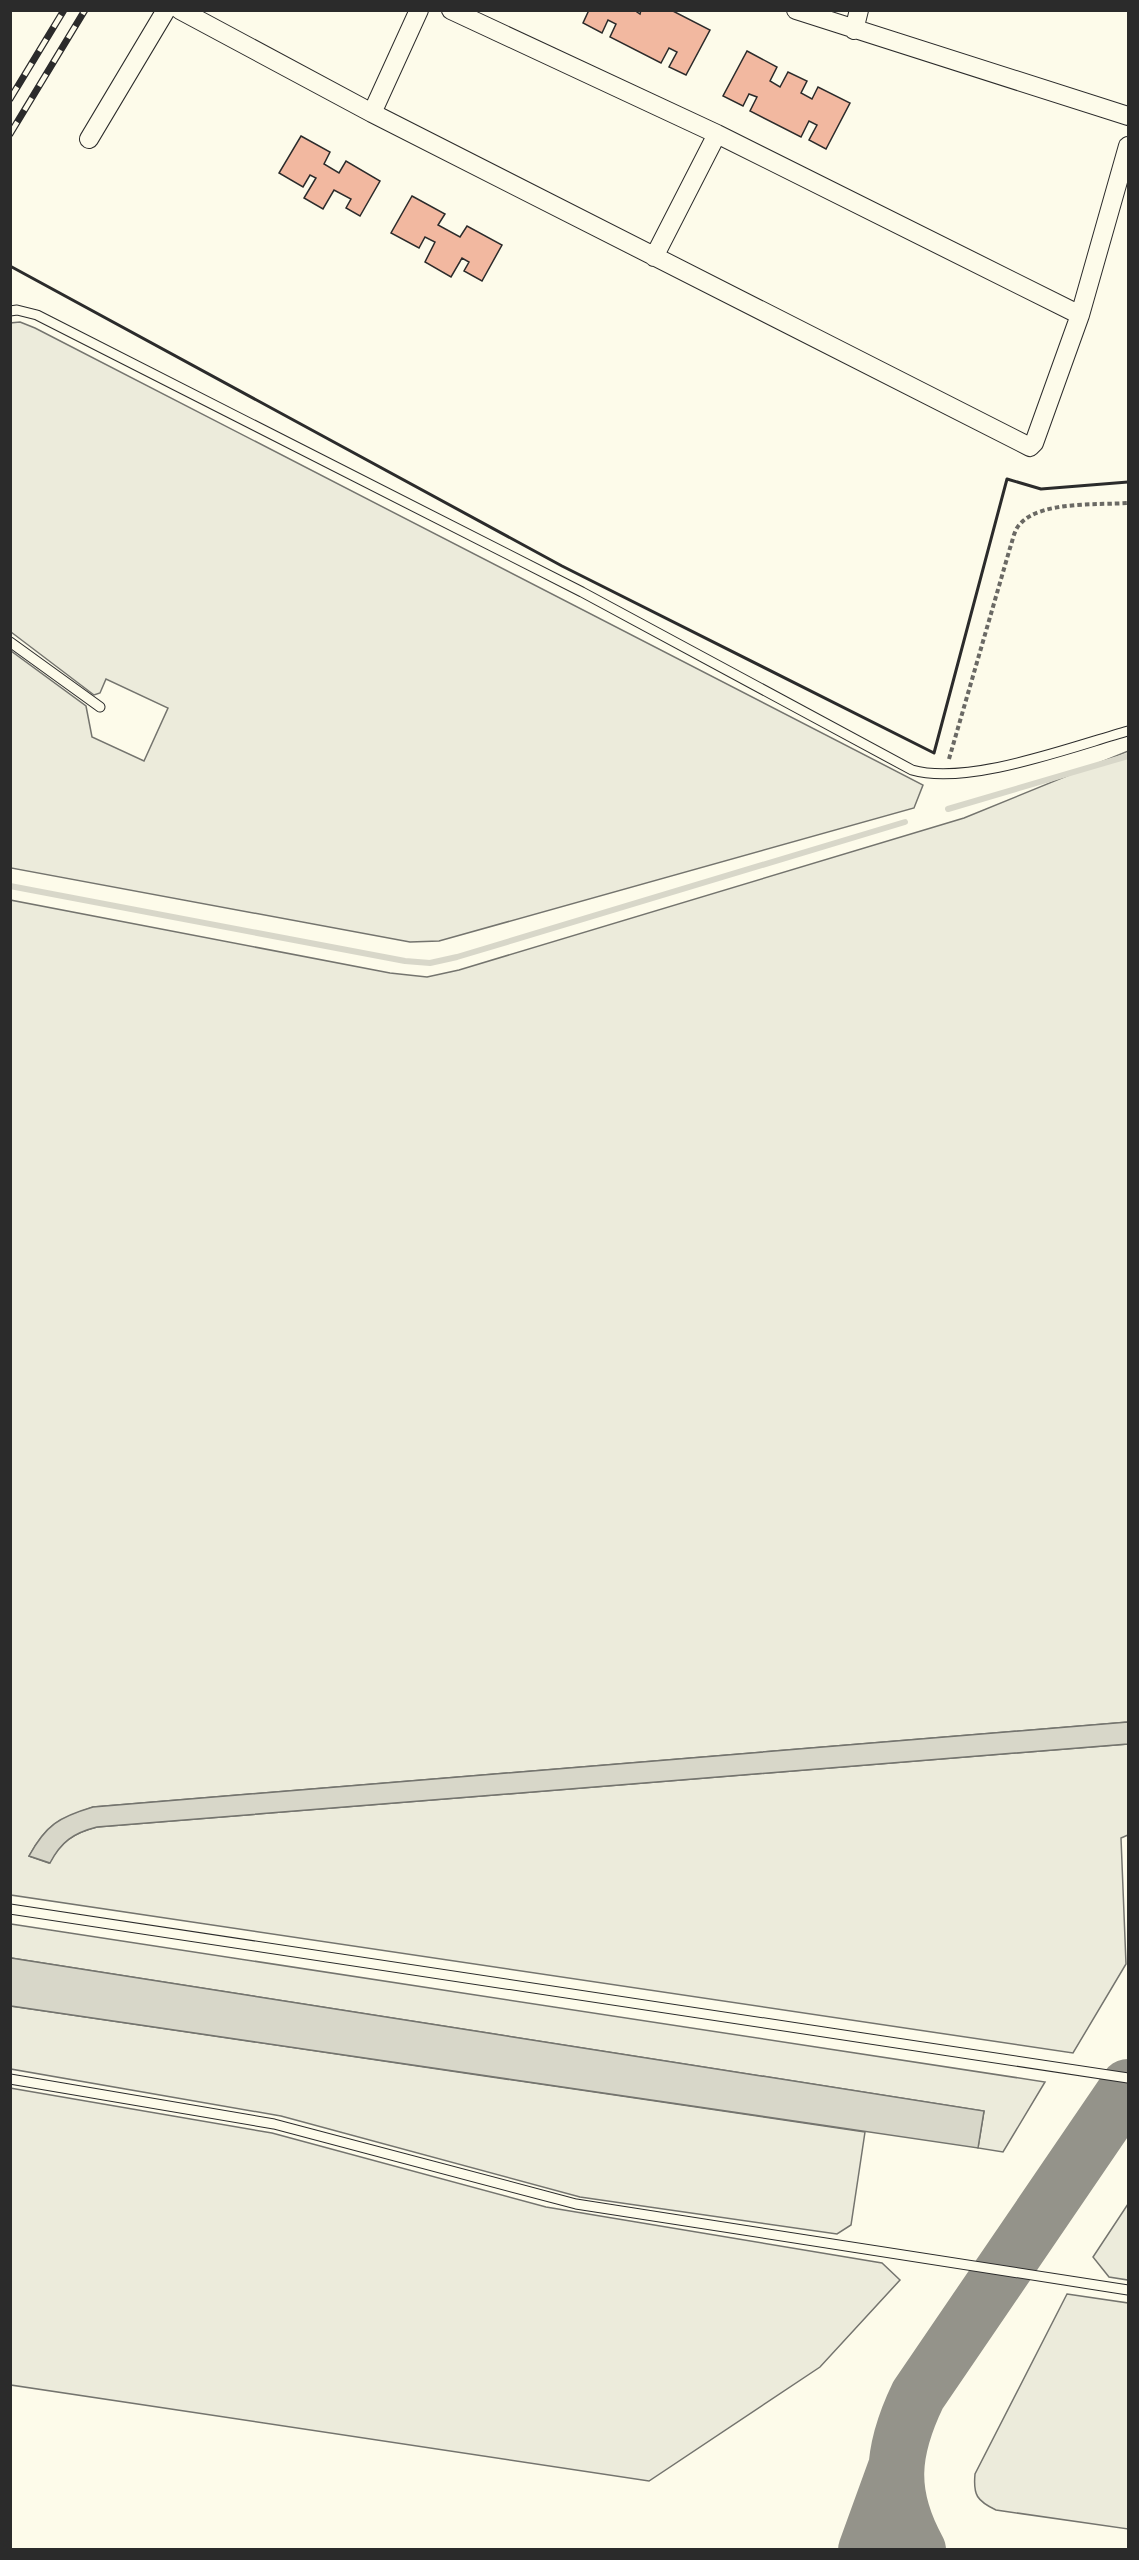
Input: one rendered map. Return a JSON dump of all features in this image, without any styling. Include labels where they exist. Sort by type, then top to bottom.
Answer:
[{"type":"street","points":[[89,139],[166,10]]},
{"type":"street","points":[[180,10],[372,113],[1030,447],[1034,443],[1080,315],[1128,146]]},
{"type":"street","points":[[372,113],[419,10]]},
{"type":"street","points":[[451,10],[717,134],[1080,315]]},
{"type":"street","points":[[796,10],[1128,116]]},
{"type":"street","points":[[854,30],[859,10]]},
{"type":"street","points":[[654,257],[717,134]]},
{"type":"lane","points":[[10,311],[17,310],[37,315],[582,592],[891,760],[925,774],[945,774],[997,767],[1128,731]]},
{"type":"lane","points":[[10,642],[100,707]]},
{"type":"lane","points":[[10,1909],[1128,2078]]},
{"type":"lane","points":[[10,2079],[274,2124],[576,2204],[1128,2290]]},
{"type":"path","points":[[945,774],[1012,540],[1020,523],[1034,513],[1052,508],[1128,503]]},
{"type":"shaded area","points":[[20,322],[923,785],[914,808],[439,941],[410,942],[11,868],[11,651],[86,706],[92,737],[144,761],[168,708],[106,679],[100,693],[94,695],[11,632],[10,323]]},
{"type":"shaded area","points":[[1128,751],[1128,1722],[93,1807],[62,1819],[48,1829],[29,1856],[49,1863],[68,1839],[97,1827],[1128,1744],[1128,1835],[1121,1838],[1126,1964],[1073,2053],[11,1895],[10,900],[390,973],[427,977],[459,970],[964,818]]},
{"type":"shaded area","points":[[1128,1722],[1128,1744],[97,1827],[69,1839],[50,1863],[29,1856],[41,1837],[55,1824],[93,1807]]},
{"type":"shaded area","points":[[11,1924],[1045,2082],[1003,2152],[978,2148],[984,2111],[11,1958]]},
{"type":"shaded area","points":[[11,1958],[984,2111],[978,2148],[11,2006]]},
{"type":"shaded area","points":[[11,2006],[865,2132],[851,2225],[837,2234],[580,2197],[281,2116],[11,2069]]},
{"type":"shaded area","points":[[10,2088],[272,2133],[546,2207],[882,2263],[900,2280],[820,2367],[649,2481],[11,2385]]},
{"type":"shaded area","points":[[1128,2204],[1128,2280],[1109,2277],[1093,2257]]},
{"type":"shaded area","points":[[1067,2294],[1128,2303],[1128,2529],[996,2510],[984,2504],[976,2492],[975,2474]]},
{"type":"building","points":[[589,10],[634,10],[640,14],[641,10],[671,10],[710,30],[686,75],[669,67],[677,52],[669,48],[661,63],[610,37],[616,24],[608,20],[602,33],[583,23]]},
{"type":"building","points":[[747,51],[777,67],[770,81],[780,87],[788,72],[807,81],[801,93],[812,99],[818,87],[850,103],[826,149],[809,140],[817,125],[809,121],[801,137],[750,111],[757,97],[749,94],[743,106],[723,96]]},
{"type":"building","points":[[301,136],[330,152],[324,164],[339,173],[346,161],[380,181],[360,216],[346,208],[351,199],[334,190],[323,209],[304,198],[316,178],[310,175],[303,187],[279,173]]},
{"type":"building","points":[[412,196],[445,214],[438,225],[460,237],[467,226],[502,245],[482,281],[464,271],[469,262],[462,258],[451,277],[425,262],[435,242],[425,237],[419,248],[391,233]]},
{"type":"waterway","points":[[948,809],[1128,756]]},
{"type":"waterway","points":[[10,886],[405,961],[430,963],[457,957],[905,822]]},
{"type":"taxiway","points":[[918,2550],[901,2510],[896,2472],[902,2435],[918,2395],[1128,2087]]},
{"type":"taxiway","points":[[866,2550],[895,2470]]},
{"type":"railway","points":[[10,99],[64,10]]},
{"type":"railway","points":[[10,134],[85,10]]},
{"type":"wall","points":[[10,266],[562,566],[934,753],[1007,479],[1041,489],[1128,482]]}]
